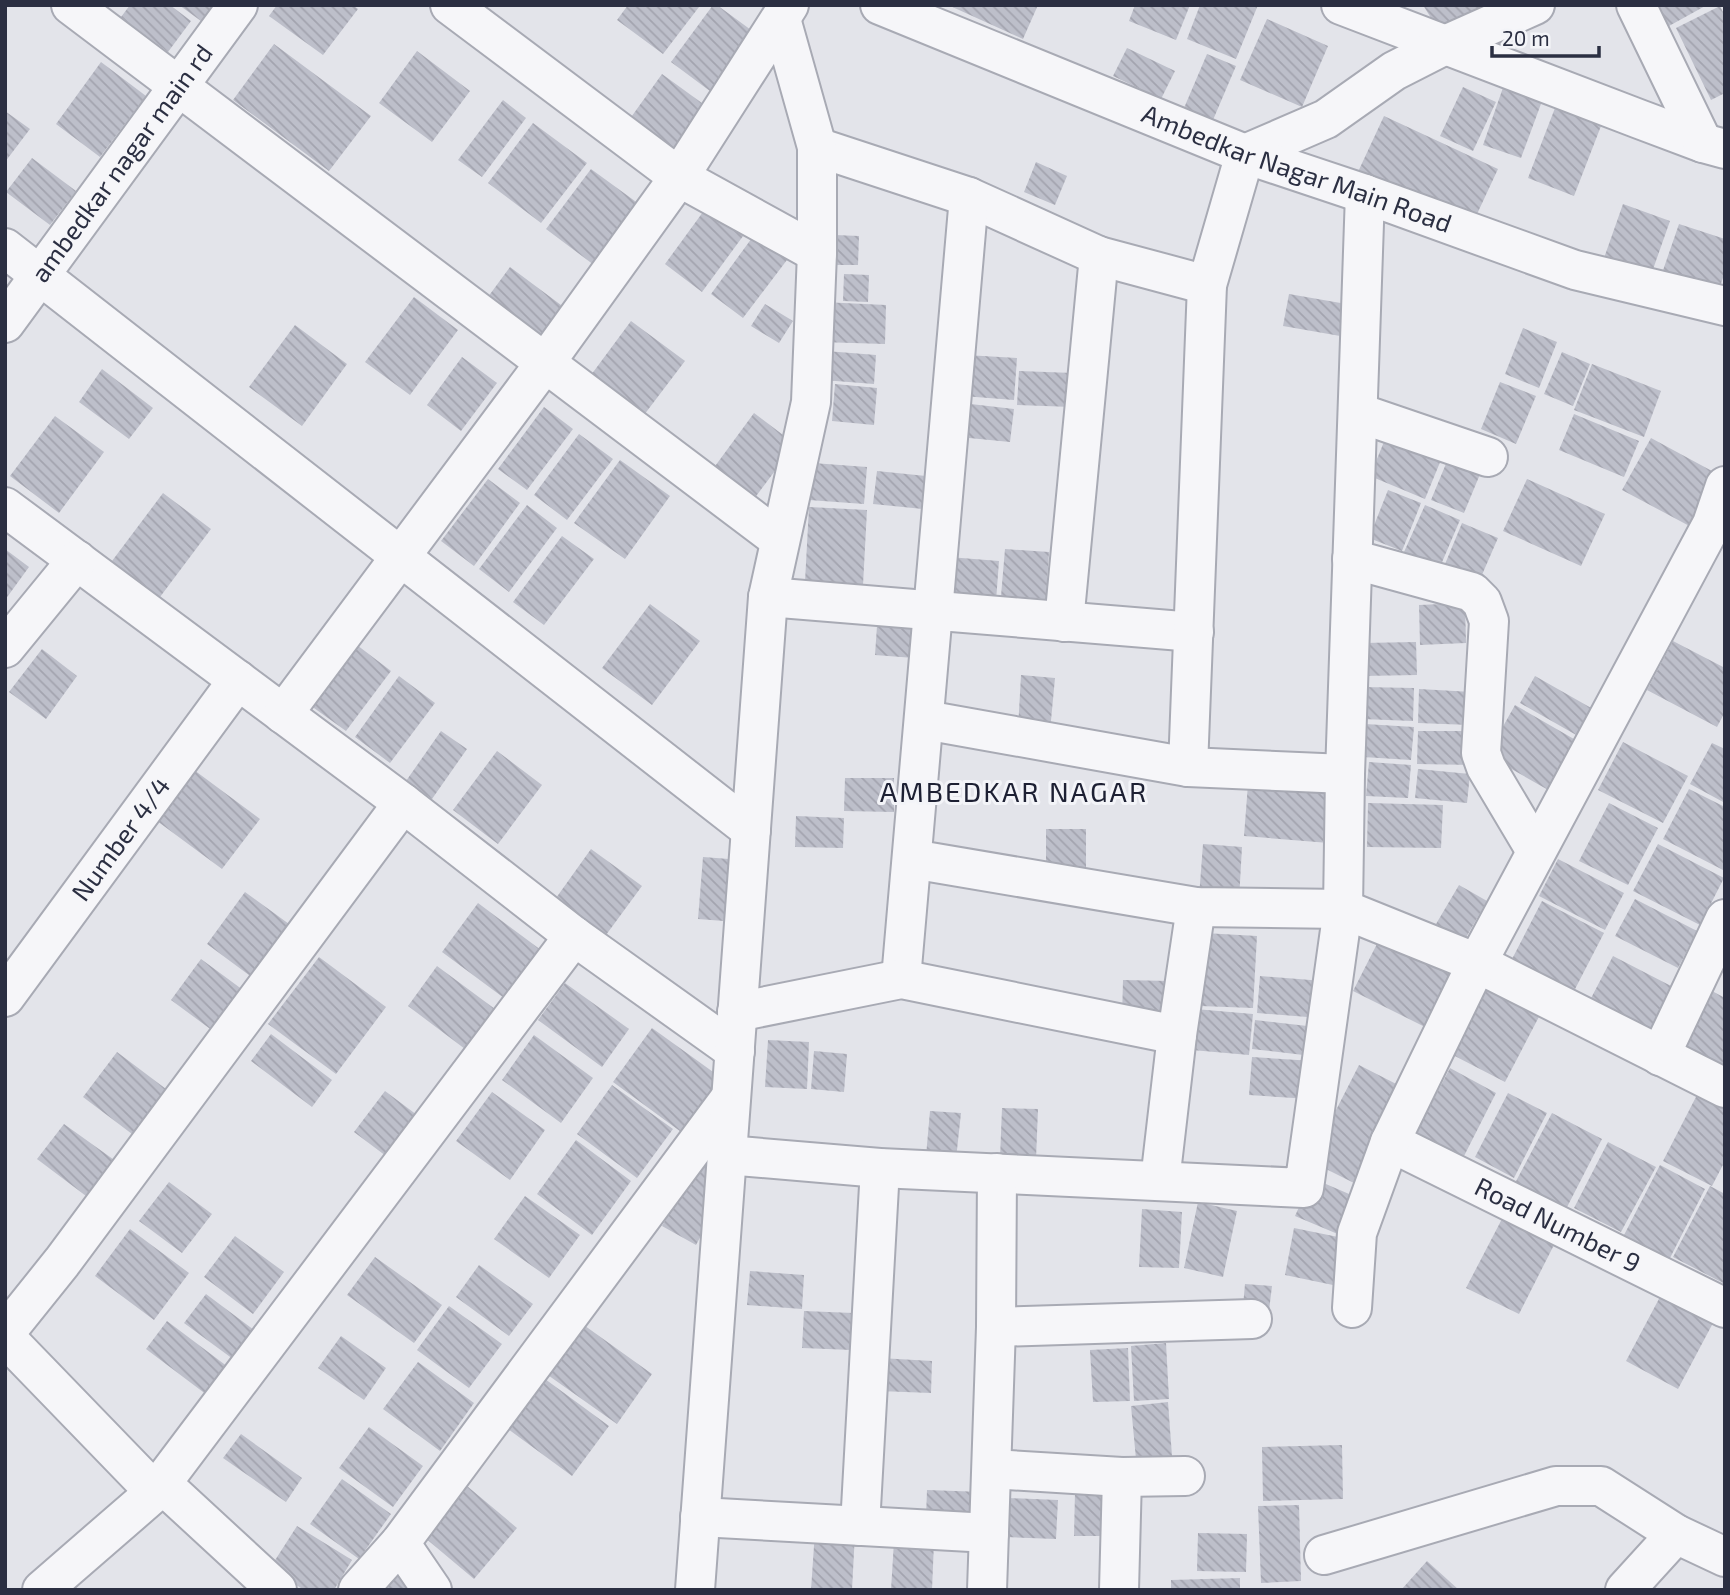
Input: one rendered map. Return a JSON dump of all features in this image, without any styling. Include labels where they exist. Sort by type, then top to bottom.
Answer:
[{"type":"street","points":[[71,5],[780,540]]},
{"type":"street","name":"ambedkar nagar main rd","points":[[5,323],[238,5]]},
{"type":"street","points":[[450,5],[679,177],[817,253]]},
{"type":"street","name":"Ambedkar Nagar Main Road","points":[[880,5],[1245,154],[1575,270],[1725,306]]},
{"type":"street","points":[[1341,5],[1714,146]]},
{"type":"street","points":[[1188,767],[1207,285],[1245,154],[1326,119],[1394,71],[1535,5]]},
{"type":"street","points":[[1636,5],[1714,146]]},
{"type":"street","points":[[283,715],[545,363],[679,177],[785,12]]},
{"type":"street","points":[[695,1590],[768,597],[811,401],[817,253],[817,147],[785,12]]},
{"type":"street","points":[[817,147],[970,197],[1099,256],[1207,285]]},
{"type":"street","points":[[727,1155],[880,1168],[1304,1188],[1343,909],[1345,774],[1365,194]]},
{"type":"street","points":[[901,979],[970,197]]},
{"type":"street","points":[[5,247],[751,830]]},
{"type":"street","points":[[1064,622],[1099,256]]},
{"type":"street","points":[[1359,413],[1488,457]]},
{"type":"street","points":[[1352,1308],[1357,1233],[1390,1142],[1477,963],[1712,524],[1725,486]]},
{"type":"street","points":[[5,507],[403,803],[574,936],[734,1051]]},
{"type":"street","points":[[1352,559],[1472,592],[1482,602],[1489,621],[1481,753],[1536,851]]},
{"type":"street","points":[[5,648],[77,560]]},
{"type":"street","points":[[768,597],[1194,632]]},
{"type":"street","name":"Number 4/4","points":[[5,997],[238,680]]},
{"type":"street","points":[[925,720],[1188,767],[1345,774]]},
{"type":"street","points":[[277,1590],[158,1488],[5,1335],[403,803]]},
{"type":"street","points":[[912,859],[1196,907],[1343,909],[1477,963],[1725,1088]]},
{"type":"street","points":[[1160,1181],[1177,1035],[1196,907]]},
{"type":"street","points":[[1660,1056],[1725,919]]},
{"type":"street","points":[[43,1590],[158,1488],[574,936]]},
{"type":"street","points":[[737,1012],[901,979],[1177,1035]]},
{"type":"street","points":[[358,1590],[400,1543],[731,1097]]},
{"type":"street","name":"Road Number 9","points":[[1390,1142],[1725,1308]]},
{"type":"street","points":[[860,1526],[880,1168]]},
{"type":"street","points":[[988,1590],[996,1327],[997,1173]]},
{"type":"street","points":[[996,1327],[1252,1319]]},
{"type":"street","points":[[992,1469],[1122,1477],[1185,1476]]},
{"type":"street","points":[[1119,1590],[1122,1477]]},
{"type":"street","points":[[1324,1555],[1556,1486],[1601,1486],[1676,1534],[1725,1557]]},
{"type":"street","points":[[701,1517],[989,1533]]},
{"type":"street","points":[[1625,1590],[1676,1534]]},
{"type":"street","points":[[400,1543],[432,1590]]},
{"type":"building","points":[[130,5],[170,5],[191,21],[168,52],[121,17]]},
{"type":"building","points":[[179,5],[213,5],[201,21]]},
{"type":"building","points":[[277,5],[353,5],[358,9],[323,55],[269,16]]},
{"type":"building","points":[[628,5],[699,7],[663,54],[617,20]]},
{"type":"building","points":[[713,5],[717,5],[766,41],[722,100],[671,62]]},
{"type":"building","points":[[948,5],[1038,5],[1023,39]]},
{"type":"building","points":[[1135,5],[1190,5],[1176,40],[1129,21]]},
{"type":"building","points":[[1200,5],[1258,5],[1236,59],[1187,39]]},
{"type":"building","points":[[1423,5],[1478,5],[1483,12],[1442,36]]},
{"type":"building","points":[[1658,5],[1707,5],[1669,26]]},
{"type":"building","points":[[1720,6],[1725,16],[1725,93],[1711,100],[1676,28]]},
{"type":"building","points":[[1267,19],[1328,46],[1302,107],[1240,80]]},
{"type":"building","points":[[274,44],[371,116],[329,171],[233,100]]},
{"type":"building","points":[[1127,48],[1175,71],[1161,99],[1113,76]]},
{"type":"building","points":[[417,51],[470,91],[432,142],[379,103]]},
{"type":"building","points":[[1207,54],[1236,66],[1210,127],[1181,115]]},
{"type":"building","points":[[101,62],[146,96],[100,157],[56,124]]},
{"type":"building","points":[[662,74],[706,106],[667,159],[624,127]]},
{"type":"building","points":[[1506,79],[1545,93],[1521,158],[1483,145]]},
{"type":"building","points":[[1463,87],[1496,102],[1473,151],[1440,136]]},
{"type":"building","points":[[503,100],[526,118],[482,177],[458,160]]},
{"type":"building","points":[[1555,108],[1601,126],[1574,196],[1528,178]]},
{"type":"building","points":[[5,111],[30,129],[5,162]]},
{"type":"building","points":[[1384,116],[1498,169],[1471,227],[1357,174]]},
{"type":"building","points":[[533,123],[587,163],[541,223],[488,183]]},
{"type":"building","points":[[32,158],[76,191],[50,225],[6,192]]},
{"type":"building","points":[[1036,162],[1067,176],[1055,205],[1024,192]]},
{"type":"building","points":[[591,169],[639,204],[594,265],[546,229]]},
{"type":"building","points":[[711,201],[749,228],[702,292],[665,264]]},
{"type":"building","points":[[1623,204],[1670,221],[1651,275],[1604,258]]},
{"type":"building","points":[[1679,224],[1725,239],[1725,272],[1716,298],[1660,279]]},
{"type":"building","points":[[757,231],[790,256],[743,318],[711,294]]},
{"type":"building","points":[[835,235],[859,236],[858,265],[834,265]]},
{"type":"building","points":[[510,267],[565,308],[539,342],[485,301]]},
{"type":"building","points":[[844,274],[869,275],[868,302],[843,301]]},
{"type":"building","points":[[1289,294],[1352,305],[1346,337],[1283,326]]},
{"type":"building","points":[[414,297],[458,330],[410,395],[365,362]]},
{"type":"building","points":[[822,302],[886,305],[885,344],[820,342]]},
{"type":"building","points":[[765,304],[793,321],[779,343],[751,326]]},
{"type":"building","points":[[631,321],[685,361],[644,415],[591,375]]},
{"type":"building","points":[[295,325],[347,364],[302,426],[249,387]]},
{"type":"building","points":[[1523,328],[1557,342],[1539,388],[1505,374]]},
{"type":"building","points":[[826,351],[876,355],[874,384],[823,380]]},
{"type":"building","points":[[1562,352],[1590,364],[1573,406],[1544,394]]},
{"type":"building","points":[[966,355],[1017,358],[1014,400],[963,396]]},
{"type":"building","points":[[462,357],[497,383],[461,431],[427,405]]},
{"type":"building","points":[[1592,364],[1661,391],[1644,437],[1574,410]]},
{"type":"building","points":[[102,369],[153,408],[129,439],[79,402]]},
{"type":"building","points":[[1019,371],[1073,373],[1072,407],[1017,405]]},
{"type":"building","points":[[1500,382],[1536,396],[1516,444],[1481,429]]},
{"type":"building","points":[[835,384],[877,388],[874,425],[832,421]]},
{"type":"building","points":[[962,403],[1014,409],[1010,442],[959,437]]},
{"type":"building","points":[[544,407],[573,429],[527,490],[498,469]]},
{"type":"building","points":[[754,413],[795,444],[751,503],[710,473]]},
{"type":"building","points":[[1574,414],[1639,441],[1624,477],[1559,450]]},
{"type":"building","points":[[55,416],[104,452],[59,513],[10,476]]},
{"type":"building","points":[[1388,432],[1443,455],[1425,499],[1370,476]]},
{"type":"building","points":[[579,434],[613,459],[567,520],[534,495]]},
{"type":"building","points":[[1651,438],[1723,477],[1695,529],[1622,490]]},
{"type":"building","points":[[1450,454],[1483,467],[1464,513],[1431,500]]},
{"type":"building","points":[[620,460],[670,496],[625,559],[574,523]]},
{"type":"building","points":[[813,463],[867,467],[864,504],[809,500]]},
{"type":"building","points":[[877,471],[926,476],[923,509],[873,504]]},
{"type":"building","points":[[488,479],[520,503],[474,566],[441,541]]},
{"type":"building","points":[[1527,479],[1605,514],[1581,566],[1503,531]]},
{"type":"building","points":[[1388,490],[1421,503],[1402,551],[1369,538]]},
{"type":"building","points":[[163,493],[211,529],[160,597],[112,561]]},
{"type":"building","points":[[527,505],[557,528],[509,592],[479,569]]},
{"type":"building","points":[[1425,505],[1460,520],[1440,567],[1404,552]]},
{"type":"building","points":[[809,507],[867,510],[863,585],[805,582]]},
{"type":"building","points":[[1462,523],[1498,538],[1478,584],[1443,569]]},
{"type":"building","points":[[562,536],[594,559],[544,625],[513,602]]},
{"type":"building","points":[[5,549],[29,567],[5,600]]},
{"type":"building","points":[[1005,549],[1049,552],[1046,599],[1001,596]]},
{"type":"building","points":[[949,557],[999,561],[996,601],[945,597]]},
{"type":"building","points":[[1465,603],[1466,643],[1420,645],[1419,605]]},
{"type":"building","points":[[650,604],[700,641],[652,705],[602,668]]},
{"type":"building","points":[[877,626],[917,629],[914,658],[875,655]]},
{"type":"building","points":[[1673,641],[1725,668],[1725,712],[1717,727],[1647,690]]},
{"type":"building","points":[[353,642],[391,671],[346,731],[307,703]]},
{"type":"building","points":[[1416,642],[1417,675],[1363,676],[1363,643]]},
{"type":"building","points":[[42,649],[77,676],[46,719],[9,692]]},
{"type":"building","points":[[1021,675],[1055,678],[1050,731],[1018,729]]},
{"type":"building","points":[[399,676],[435,703],[390,763],[355,737]]},
{"type":"building","points":[[1535,676],[1600,713],[1585,740],[1520,703]]},
{"type":"building","points":[[1363,687],[1414,688],[1413,721],[1362,719]]},
{"type":"building","points":[[1419,689],[1472,692],[1470,725],[1418,723]]},
{"type":"building","points":[[1515,705],[1586,746],[1557,795],[1487,755]]},
{"type":"building","points":[[1365,724],[1414,727],[1411,760],[1363,757]]},
{"type":"building","points":[[441,731],[467,749],[432,799],[406,781]]},
{"type":"building","points":[[1418,731],[1473,731],[1473,765],[1417,764]]},
{"type":"building","points":[[1623,742],[1688,776],[1663,823],[1598,790]]},
{"type":"building","points":[[1712,743],[1725,749],[1725,803],[1690,784]]},
{"type":"building","points":[[497,751],[542,785],[498,844],[453,810]]},
{"type":"building","points":[[1369,762],[1411,765],[1408,798],[1366,796]]},
{"type":"building","points":[[190,767],[260,819],[222,869],[153,818]]},
{"type":"building","points":[[1418,769],[1470,774],[1467,803],[1415,798]]},
{"type":"building","points":[[845,778],[894,778],[894,812],[844,811]]},
{"type":"building","points":[[1248,784],[1334,791],[1329,843],[1244,836]]},
{"type":"building","points":[[1689,789],[1725,807],[1725,871],[1663,839]]},
{"type":"building","points":[[1368,803],[1443,805],[1441,848],[1367,847]]},
{"type":"building","points":[[1609,803],[1658,828],[1628,885],[1579,861]]},
{"type":"building","points":[[796,816],[844,818],[843,848],[795,847]]},
{"type":"building","points":[[1046,829],[1086,829],[1086,880],[1046,880]]},
{"type":"building","points":[[1203,844],[1242,847],[1239,900],[1199,897]]},
{"type":"building","points":[[1658,844],[1724,878],[1700,925],[1633,891]]},
{"type":"building","points":[[591,849],[642,886],[606,935],[556,898]]},
{"type":"building","points":[[703,857],[742,860],[737,922],[698,919]]},
{"type":"building","points":[[1558,859],[1624,893],[1605,930],[1539,896]]},
{"type":"building","points":[[1459,885],[1487,901],[1464,941],[1436,924]]},
{"type":"building","points":[[245,892],[300,932],[261,984],[207,944]]},
{"type":"building","points":[[1635,899],[1697,931],[1678,968],[1615,936]]},
{"type":"building","points":[[1542,901],[1604,933],[1573,993],[1511,961]]},
{"type":"building","points":[[478,903],[545,953],[508,1001],[442,952]]},
{"type":"building","points":[[1204,933],[1257,936],[1253,1008],[1200,1006]]},
{"type":"building","points":[[1381,936],[1461,976],[1433,1031],[1353,991]]},
{"type":"building","points":[[1613,956],[1673,987],[1649,1033],[1589,1002]]},
{"type":"building","points":[[319,957],[386,1007],[336,1074],[268,1024]]},
{"type":"building","points":[[201,959],[243,990],[213,1031],[171,1000]]},
{"type":"building","points":[[437,966],[499,1012],[469,1052],[408,1006]]},
{"type":"building","points":[[1260,976],[1323,981],[1320,1018],[1257,1013]]},
{"type":"building","points":[[1123,980],[1170,981],[1169,1020],[1122,1018]]},
{"type":"building","points":[[1485,982],[1542,1011],[1505,1082],[1449,1053]]},
{"type":"building","points":[[565,983],[629,1029],[602,1067],[538,1020]]},
{"type":"building","points":[[1712,991],[1725,998],[1725,1070],[1682,1046]]},
{"type":"building","points":[[1195,1009],[1253,1014],[1249,1055],[1192,1050]]},
{"type":"building","points":[[1255,1020],[1316,1027],[1312,1056],[1252,1049]]},
{"type":"building","points":[[652,1028],[727,1082],[688,1137],[613,1082]]},
{"type":"building","points":[[271,1034],[332,1080],[312,1107],[251,1061]]},
{"type":"building","points":[[534,1035],[593,1078],[561,1123],[502,1080]]},
{"type":"building","points":[[768,1040],[809,1042],[807,1089],[765,1087]]},
{"type":"building","points":[[814,1051],[847,1054],[844,1092],[811,1089]]},
{"type":"building","points":[[117,1052],[170,1092],[136,1137],[83,1097]]},
{"type":"building","points":[[1252,1057],[1313,1061],[1310,1099],[1249,1095]]},
{"type":"building","points":[[1359,1065],[1406,1089],[1358,1185],[1310,1161]]},
{"type":"building","points":[[1450,1068],[1496,1093],[1463,1158],[1416,1133]]},
{"type":"building","points":[[612,1085],[673,1129],[637,1178],[577,1134]]},
{"type":"building","points":[[385,1091],[425,1121],[394,1162],[354,1132]]},
{"type":"building","points":[[492,1092],[545,1130],[510,1180],[456,1141]]},
{"type":"building","points":[[1508,1093],[1547,1113],[1514,1178],[1475,1157]]},
{"type":"building","points":[[1698,1093],[1725,1106],[1725,1161],[1712,1186],[1663,1161]]},
{"type":"building","points":[[1002,1108],[1038,1109],[1036,1159],[1000,1158]]},
{"type":"building","points":[[930,1111],[961,1113],[956,1159],[926,1156]]},
{"type":"building","points":[[1552,1113],[1602,1139],[1565,1211],[1514,1185]]},
{"type":"building","points":[[64,1124],[117,1162],[90,1199],[37,1159]]},
{"type":"building","points":[[576,1140],[631,1181],[592,1235],[537,1194]]},
{"type":"building","points":[[1608,1142],[1656,1167],[1621,1232],[1574,1208]]},
{"type":"building","points":[[708,1146],[709,1221],[696,1245],[662,1226]]},
{"type":"building","points":[[1660,1165],[1705,1189],[1669,1260],[1623,1237]]},
{"type":"building","points":[[1312,1178],[1356,1197],[1340,1235],[1295,1216]]},
{"type":"building","points":[[169,1182],[212,1214],[182,1253],[139,1221]]},
{"type":"building","points":[[1710,1186],[1725,1194],[1725,1284],[1673,1257]]},
{"type":"building","points":[[525,1196],[580,1235],[549,1278],[494,1239]]},
{"type":"building","points":[[1198,1202],[1237,1211],[1223,1277],[1184,1268]]},
{"type":"building","points":[[1142,1209],[1182,1212],[1179,1268],[1139,1267]]},
{"type":"building","points":[[1504,1215],[1556,1241],[1519,1314],[1466,1288]]},
{"type":"building","points":[[1294,1228],[1343,1238],[1333,1285],[1285,1275]]},
{"type":"building","points":[[130,1229],[189,1273],[154,1320],[95,1276]]},
{"type":"building","points":[[235,1236],[284,1272],[253,1314],[204,1277]]},
{"type":"building","points":[[375,1257],[442,1305],[414,1343],[347,1295]]},
{"type":"building","points":[[479,1265],[533,1304],[509,1336],[456,1297]]},
{"type":"building","points":[[750,1271],[804,1275],[802,1309],[747,1305]]},
{"type":"building","points":[[1245,1284],[1272,1286],[1268,1319],[1242,1317]]},
{"type":"building","points":[[206,1294],[258,1333],[237,1362],[184,1323]]},
{"type":"building","points":[[1661,1295],[1713,1323],[1678,1389],[1626,1361]]},
{"type":"building","points":[[449,1306],[502,1344],[469,1388],[417,1350]]},
{"type":"building","points":[[804,1311],[853,1313],[852,1350],[802,1348]]},
{"type":"building","points":[[167,1321],[228,1367],[207,1395],[146,1349]]},
{"type":"building","points":[[581,1323],[652,1374],[617,1424],[545,1373]]},
{"type":"building","points":[[341,1336],[386,1368],[364,1400],[318,1368]]},
{"type":"building","points":[[1166,1343],[1169,1399],[1134,1401],[1131,1346]]},
{"type":"building","points":[[1128,1348],[1130,1401],[1093,1402],[1090,1350]]},
{"type":"building","points":[[880,1358],[932,1361],[931,1393],[879,1391]]},
{"type":"building","points":[[418,1362],[474,1403],[440,1451],[383,1409]]},
{"type":"building","points":[[545,1379],[609,1426],[572,1476],[508,1429]]},
{"type":"building","points":[[1168,1402],[1172,1456],[1136,1459],[1131,1406]]},
{"type":"building","points":[[369,1427],[423,1466],[393,1507],[339,1468]]},
{"type":"building","points":[[241,1434],[302,1478],[286,1502],[223,1458]]},
{"type":"building","points":[[1342,1445],[1343,1499],[1263,1501],[1262,1447]]},
{"type":"building","points":[[342,1479],[391,1514],[359,1559],[310,1524]]},
{"type":"building","points":[[467,1486],[517,1528],[474,1579],[424,1537]]},
{"type":"building","points":[[927,1490],[983,1492],[981,1519],[926,1517]]},
{"type":"building","points":[[1075,1492],[1104,1492],[1104,1536],[1074,1536]]},
{"type":"building","points":[[1008,1498],[1058,1500],[1056,1539],[1006,1537]]},
{"type":"building","points":[[1299,1505],[1301,1581],[1261,1583],[1258,1506]]},
{"type":"building","points":[[297,1526],[352,1560],[334,1590],[304,1590],[270,1568]]},
{"type":"building","points":[[815,1531],[855,1533],[852,1590],[811,1590]]},
{"type":"building","points":[[1198,1533],[1247,1534],[1246,1572],[1197,1571]]},
{"type":"building","points":[[894,1541],[934,1542],[932,1590],[891,1590]]},
{"type":"building","points":[[1427,1561],[1459,1590],[1401,1590]]},
{"type":"building","points":[[400,1572],[412,1590],[386,1590]]},
{"type":"building","points":[[1240,1578],[1240,1590],[1171,1590],[1171,1580]]},
{"type":"district","name":"AMBEDKAR NAGAR","points":[[1014,792]]}]
